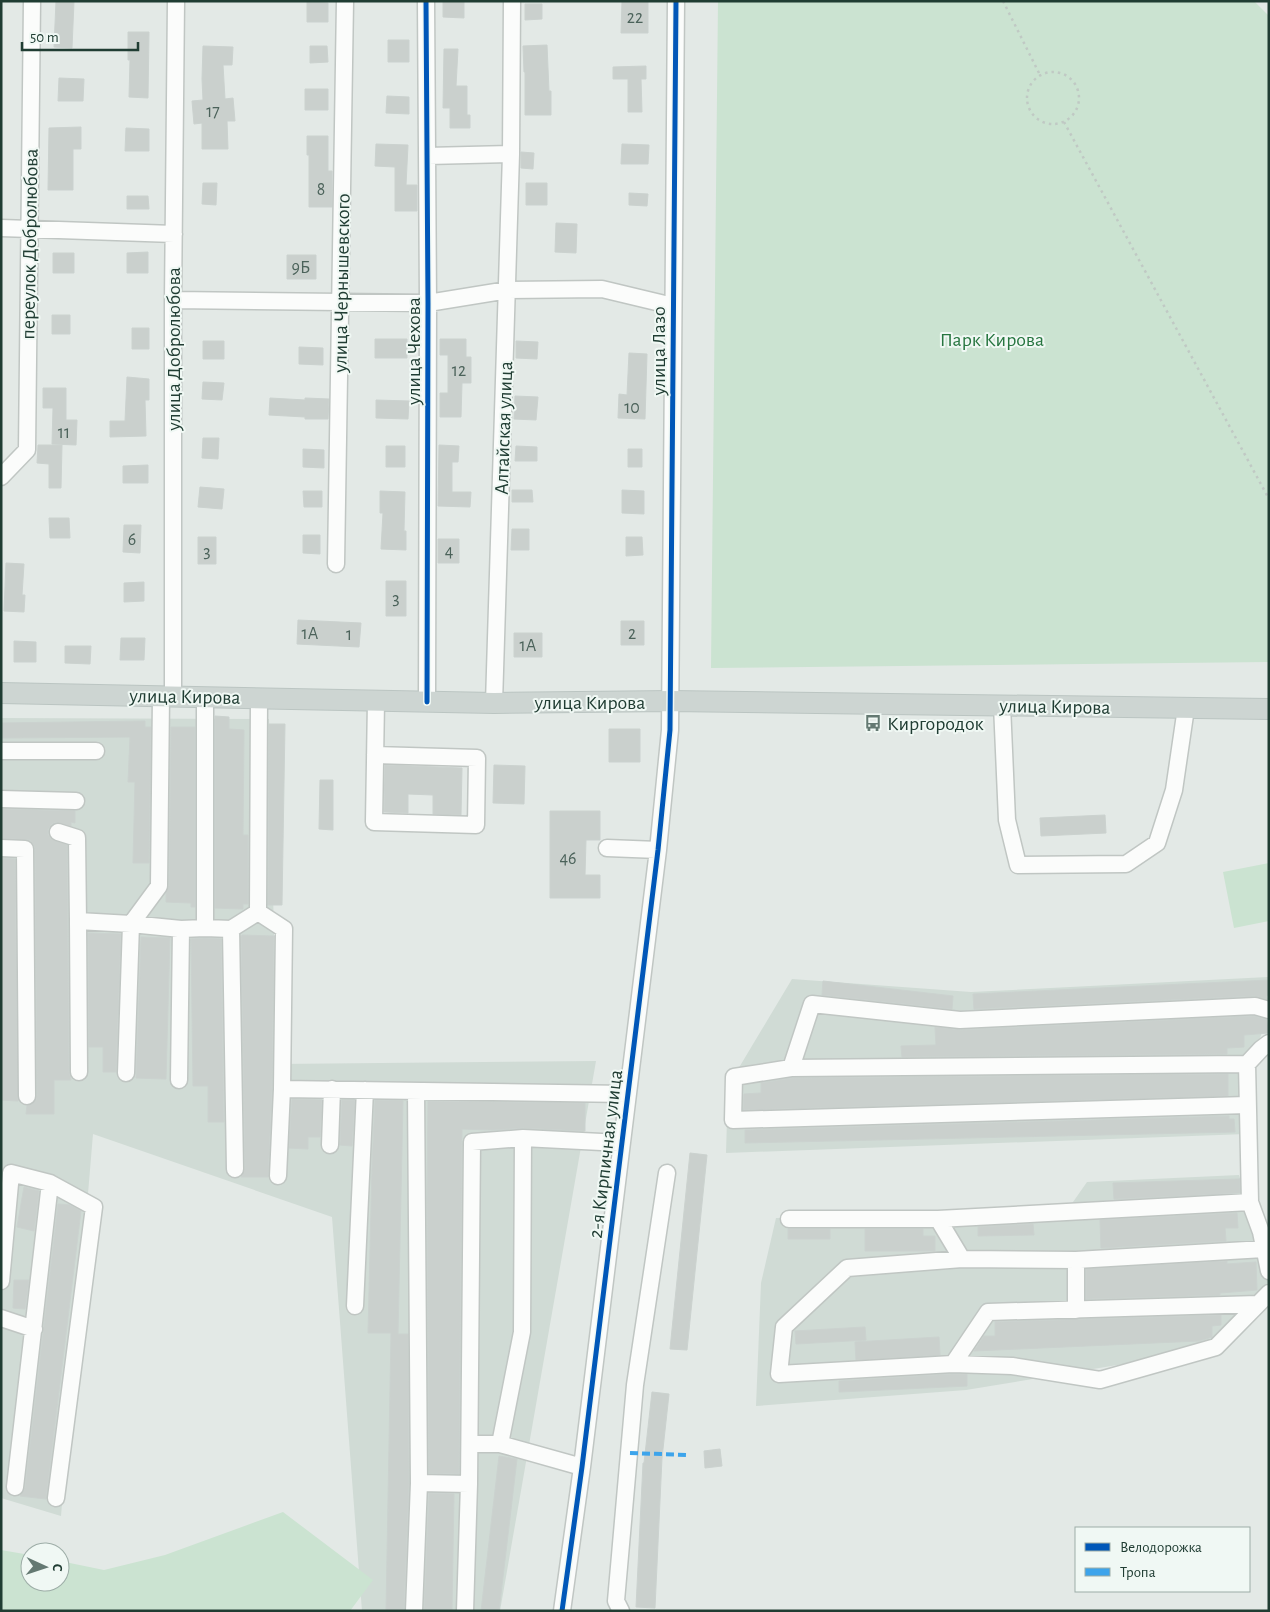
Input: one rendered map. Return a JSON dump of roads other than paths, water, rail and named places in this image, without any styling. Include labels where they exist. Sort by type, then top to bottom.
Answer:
[{"type":"main road","name":"улица Кирова","points":[[1,693],[427,702],[671,701],[1269,709]]},
{"type":"street","name":"переулок Добролюбова","points":[[1,477],[28,450],[32,1]]},
{"type":"street","name":"улица Добролюбова","points":[[132,924],[159,886],[167,696],[176,1]]},
{"type":"street","name":"улица Чернышевского","points":[[336,564],[345,1]]},
{"type":"street","name":"улица Чехова","points":[[426,1],[428,303],[427,702]]},
{"type":"street","name":"Алтайская улица","points":[[494,702],[508,290],[512,1]]},
{"type":"street","name":"улица Лазо","points":[[671,701],[676,1]]},
{"type":"street","points":[[427,156],[511,154]]},
{"type":"street","points":[[1,228],[174,234]]},
{"type":"street","points":[[173,300],[428,303],[508,290],[602,289],[673,306]]},
{"type":"street","points":[[205,697],[205,928]]},
{"type":"street","points":[[258,912],[259,698]]},
{"type":"street","points":[[375,755],[477,758],[476,825],[374,822],[375,755],[376,701]]},
{"type":"street","name":"2-я Кирпичная улица","points":[[562,1611],[582,1467],[658,850],[670,730],[671,701]]},
{"type":"street","points":[[1002,705],[1008,820],[1018,865],[1126,864],[1156,843],[1174,790],[1186,708]]},
{"type":"street","points":[[1,751],[96,751]]},
{"type":"street","points":[[1,799],[76,801]]},
{"type":"street","points":[[58,832],[77,838],[79,1072]]},
{"type":"street","points":[[1,848],[25,849],[27,1096]]},
{"type":"street","points":[[607,848],[658,850]]},
{"type":"street","points":[[78,921],[181,929],[231,929],[258,912]]},
{"type":"street","points":[[258,912],[284,929],[282,1088],[278,1176]]},
{"type":"street","points":[[126,1074],[132,924]]},
{"type":"street","points":[[178,1080],[181,929]]},
{"type":"street","points":[[231,929],[234,1169]]},
{"type":"street","points":[[791,1068],[812,1004],[960,1020],[1255,1006],[1269,1010]]},
{"type":"street","points":[[1269,1043],[1247,1064],[1250,1202],[1261,1232],[1269,1271]]},
{"type":"street","points":[[1247,1064],[791,1068],[734,1077],[733,1120],[1247,1105]]},
{"type":"street","points":[[282,1088],[627,1094]]},
{"type":"street","points":[[330,1145],[332,1089]]},
{"type":"street","points":[[355,1306],[366,1090]]},
{"type":"street","points":[[414,1611],[419,1483],[416,1091]]},
{"type":"street","points":[[465,1611],[470,1444],[472,1142],[523,1138],[621,1143]]},
{"type":"street","points":[[500,1444],[522,1332],[523,1138]]},
{"type":"street","points":[[1,1281],[11,1173],[50,1183],[94,1206],[56,1498]]},
{"type":"street","points":[[621,1611],[616,1601],[635,1385],[667,1173]]},
{"type":"street","points":[[16,1486],[50,1183]]},
{"type":"street","points":[[789,1219],[938,1219],[1250,1202]]},
{"type":"street","points":[[938,1219],[962,1259]]},
{"type":"street","points":[[1263,1299],[1216,1346],[1100,1380],[1012,1366],[953,1364],[779,1374],[784,1327],[847,1268],[962,1259],[1076,1260],[1264,1249]]},
{"type":"street","points":[[1076,1260],[1076,1310]]},
{"type":"street","points":[[953,1364],[988,1312],[1076,1310],[1263,1299]]},
{"type":"street","points":[[1,1318],[34,1329]]},
{"type":"street","points":[[470,1444],[500,1444],[582,1467]]},
{"type":"street","points":[[419,1483],[469,1484]]},
{"type":"place","name":"Киргородок","points":[[873,723]]},
{"type":"park label","name":"Парк Кирова","points":[[992,339]]}]
